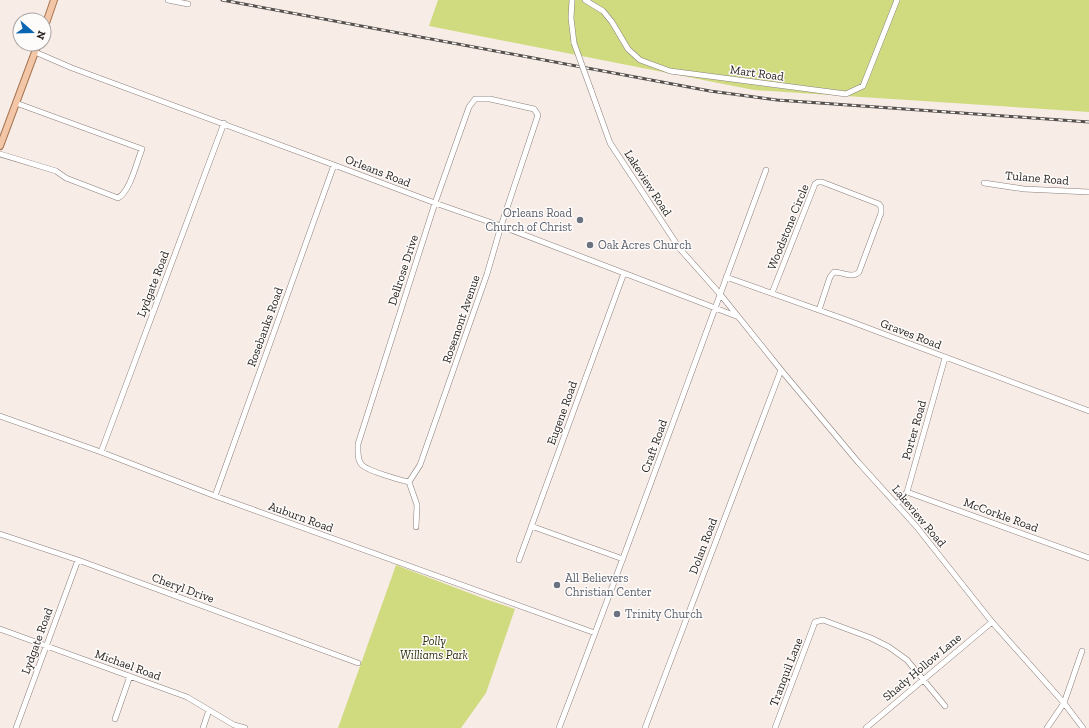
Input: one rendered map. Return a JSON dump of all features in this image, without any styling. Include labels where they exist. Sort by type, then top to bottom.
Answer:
[{"type":"main road","points":[[50,12],[54,0]]},
{"type":"main road","points":[[0,146],[2,131],[16,103],[35,52]]},
{"type":"street","points":[[168,0],[188,4]]},
{"type":"street","name":"Lakeview Road","points":[[572,0],[571,18],[574,43],[610,143],[680,249],[720,294],[858,462],[916,526],[992,622],[1064,703],[1083,728]]},
{"type":"street","name":"Mart Road","points":[[585,0],[603,11],[612,22],[628,49],[640,60],[670,71],[846,94],[863,86],[897,0]]},
{"type":"street","name":"Orleans Road","points":[[35,52],[72,68],[224,123],[435,203],[501,226],[714,308]]},
{"type":"street","name":"Dellrose Drive","points":[[409,482],[395,479],[362,466],[358,457],[358,444],[435,203],[469,107],[475,99],[490,99],[534,109],[538,115]]},
{"type":"street","points":[[0,154],[56,171],[66,178],[118,198],[123,196],[142,149],[16,103]]},
{"type":"street","name":"Rosemont Avenue","points":[[409,482],[420,465],[487,274],[501,226],[538,115]]},
{"type":"street","name":"Lydgate Road","points":[[101,452],[224,123]]},
{"type":"street","name":"Rosebanks Road","points":[[215,496],[334,165]]},
{"type":"street","name":"Craft Road","points":[[559,728],[596,633],[714,308],[766,170]]},
{"type":"street","name":"Woodstone Circle","points":[[772,293],[815,184],[822,182],[879,204],[881,207],[881,213],[859,272],[856,276],[852,276],[840,272],[834,272],[830,277],[819,310]]},
{"type":"street","name":"Tulane Road","points":[[984,183],[1024,188],[1089,192]]},
{"type":"street","name":"Eugene Road","points":[[519,560],[624,273]]},
{"type":"street","name":"Graves Road","points":[[726,277],[819,310],[1089,412]]},
{"type":"street","points":[[714,308],[738,317]]},
{"type":"street","name":"Porter Road","points":[[896,504],[907,492],[946,358]]},
{"type":"street","name":"Dolan Road","points":[[645,728],[781,370]]},
{"type":"street","name":"Auburn Road","points":[[0,416],[101,452],[215,496],[596,633]]},
{"type":"street","points":[[409,482],[417,505],[416,527]]},
{"type":"street","name":"McCorkle Road","points":[[907,492],[1089,558]]},
{"type":"street","points":[[532,526],[623,559]]},
{"type":"street","name":"Cheryl Drive","points":[[0,534],[78,560],[358,663]]},
{"type":"street","name":"Lydgate Road","points":[[16,728],[78,560]]},
{"type":"street","name":"Tranquil Lane","points":[[775,728],[815,622],[823,620],[871,638],[889,647],[907,660],[923,680]]},
{"type":"street","name":"Shady Hollow Lane","points":[[870,727],[992,622]]},
{"type":"street","name":"Michael Road","points":[[0,629],[187,697],[234,724],[245,728]]},
{"type":"street","points":[[1047,728],[1064,703],[1082,651]]},
{"type":"street","points":[[115,719],[130,676]]},
{"type":"street","points":[[923,680],[945,706]]},
{"type":"street","points":[[203,728],[209,710]]},
{"type":"green space","points":[[438,0],[1089,0],[1089,112],[754,90],[429,26]]},
{"type":"green space","name":"Polly Williams Park","points":[[396,565],[515,609],[486,693],[461,728],[338,728]]},
{"type":"railway","points":[[222,0],[710,91],[777,100],[1089,122]]},
{"type":"place","name":"Orleans Road Church of Christ","points":[[580,220]]},
{"type":"place","name":"Oak Acres Church","points":[[590,245]]},
{"type":"place","name":"All Believers Christian Center","points":[[557,585]]},
{"type":"place","name":"Trinity Church","points":[[617,614]]}]
